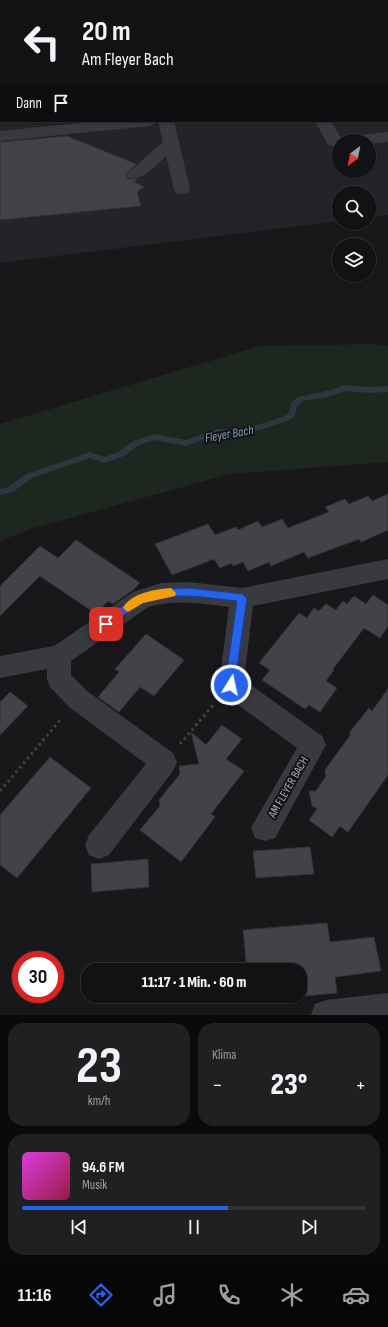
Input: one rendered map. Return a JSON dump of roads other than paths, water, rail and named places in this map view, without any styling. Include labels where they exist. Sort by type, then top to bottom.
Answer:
[{"type":"street","points":[[0,136],[139,122]]},
{"type":"street","points":[[166,122],[182,189]]},
{"type":"street","points":[[324,122],[332,138]]},
{"type":"street","points":[[376,138],[388,137]]},
{"type":"street","points":[[137,179],[173,148]]},
{"type":"street","points":[[0,667],[59,656],[140,599],[161,593],[189,592],[242,598],[388,569]]},
{"type":"street","name":"AM FLEYER BACH","points":[[242,598],[231,685],[313,745],[266,828]]},
{"type":"street","points":[[59,656],[59,679],[78,699],[164,762],[99,845]]},
{"type":"street","points":[[326,1015],[388,1008]]},
{"type":"waterway","name":"Fleyer Bach","points":[[0,492],[10,490],[29,476],[90,455],[105,460],[121,454],[136,443],[154,437],[186,443],[217,432],[241,433],[285,419],[292,414],[294,405],[301,399],[328,394],[345,388],[369,390],[388,389]]}]
